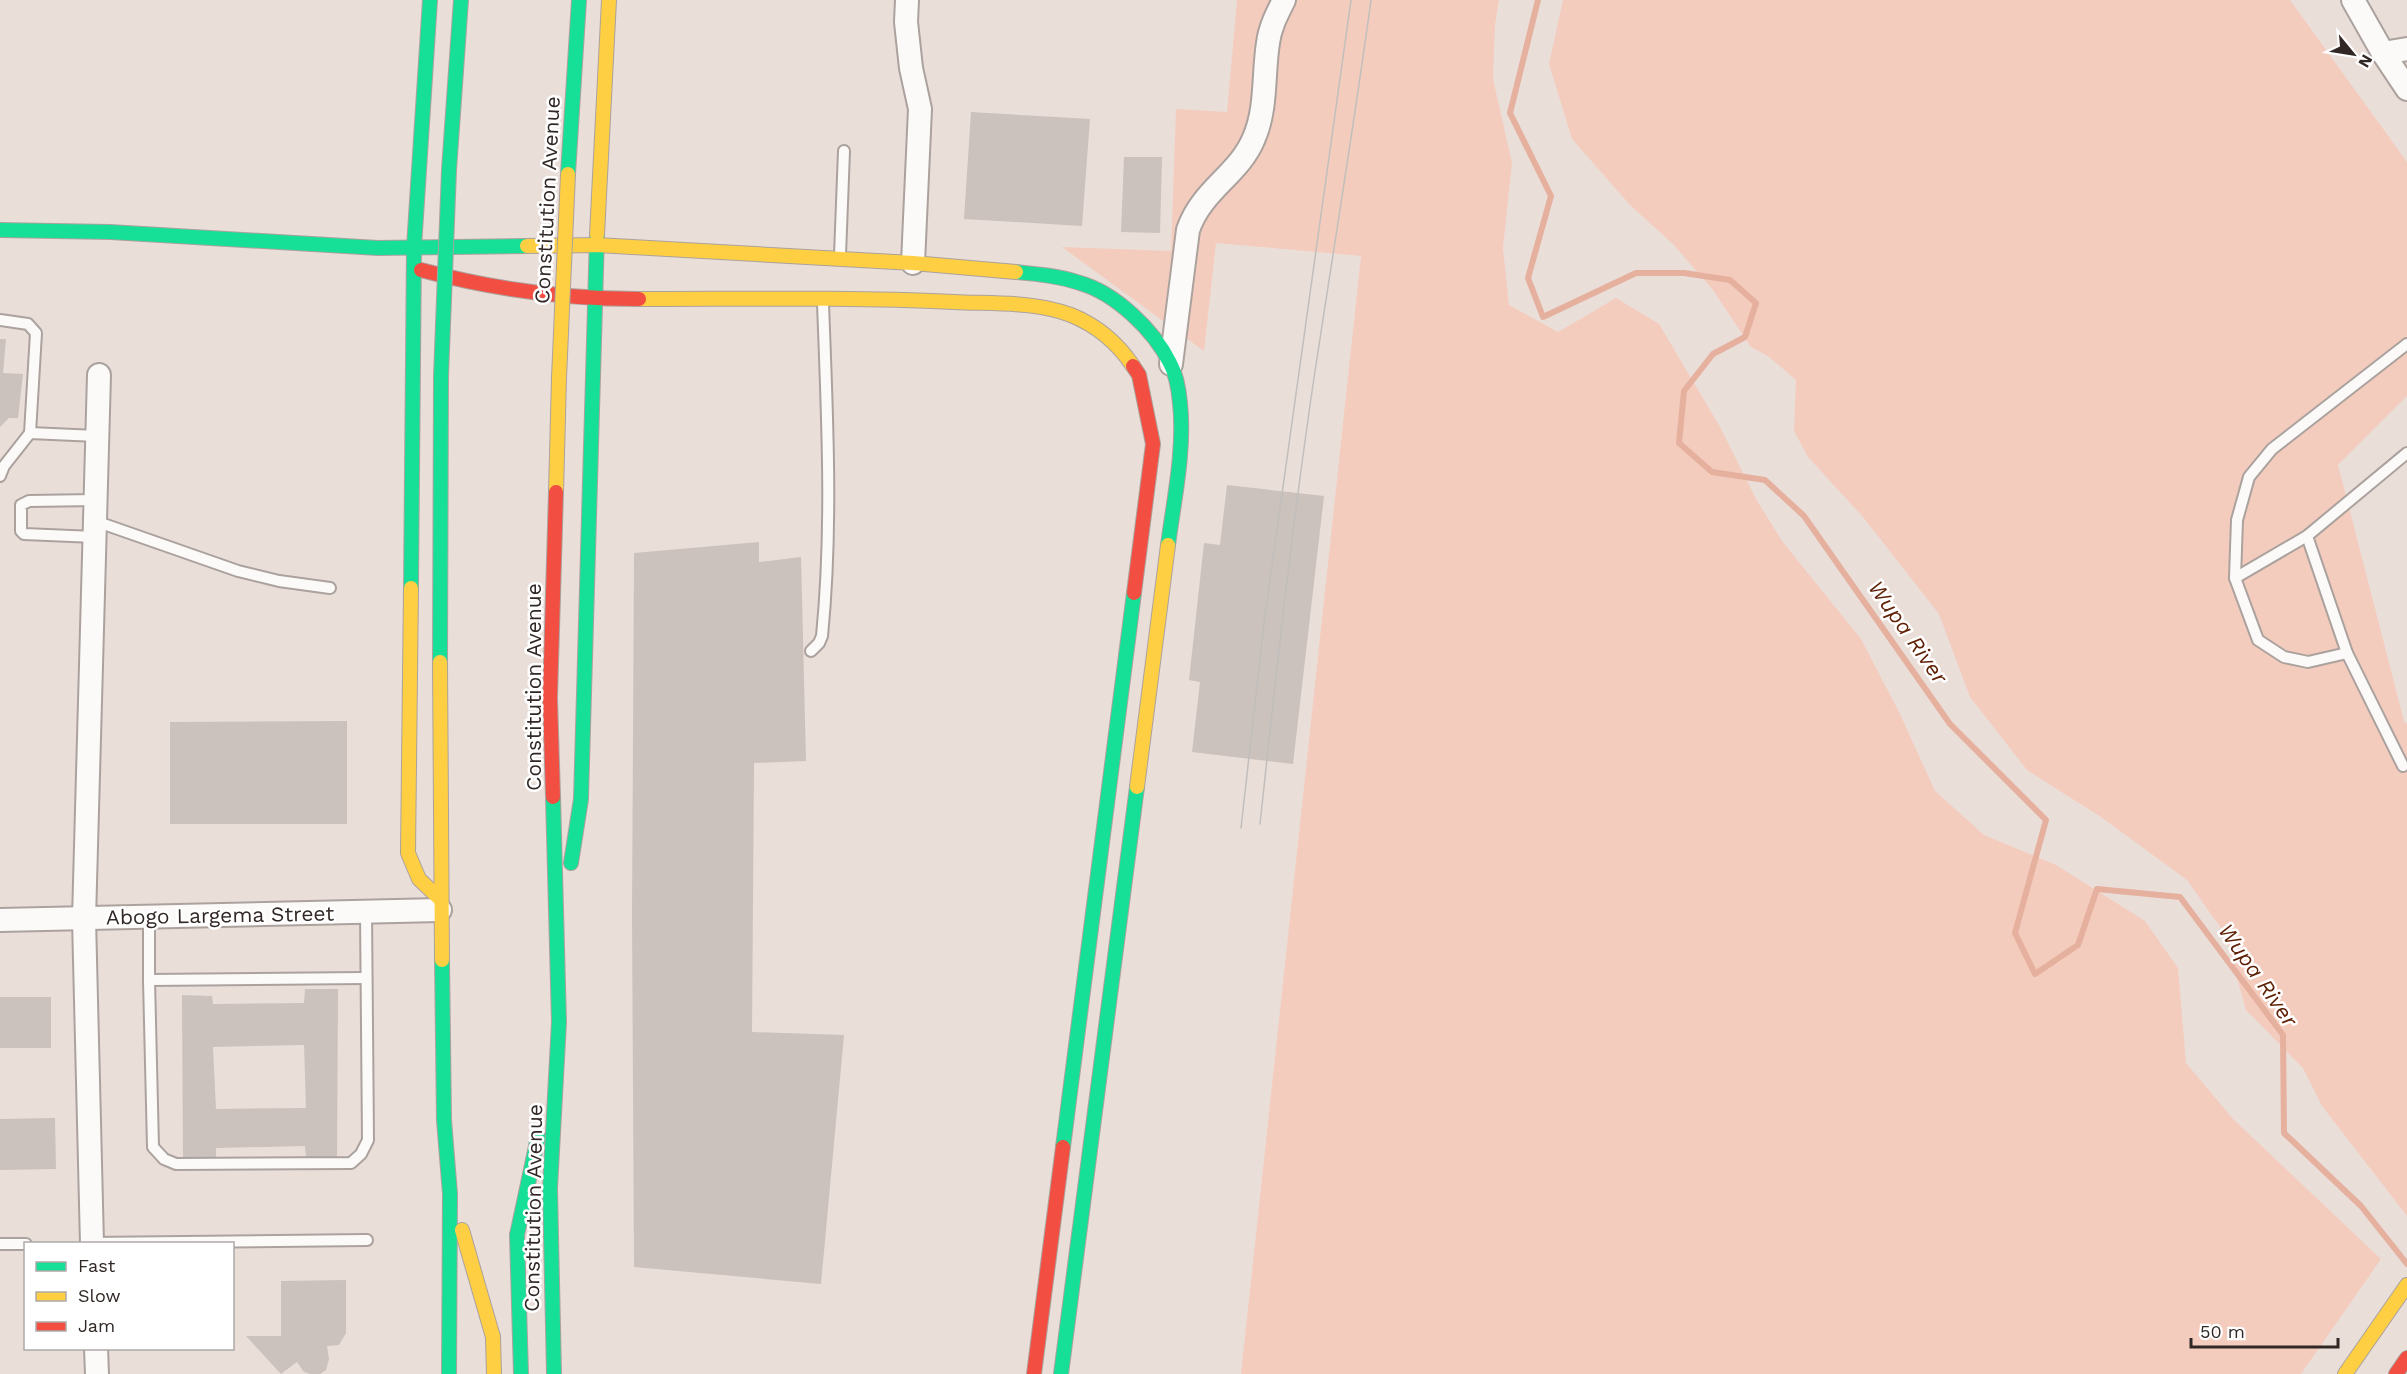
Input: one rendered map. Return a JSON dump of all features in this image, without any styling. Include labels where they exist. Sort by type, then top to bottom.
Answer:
[{"type":"main road","points":[[430,0],[414,247],[408,854],[413,871],[423,887],[440,904]]},
{"type":"main road","points":[[449,1374],[450,1194],[444,1120],[440,904],[441,376],[449,170],[461,0]]},
{"type":"main road","name":"Constitution Avenue","points":[[554,1374],[550,1188],[559,1022],[550,698],[559,378],[579,0]]},
{"type":"main road","points":[[557,942],[581,799],[595,299],[609,0]]},
{"type":"main road","points":[[0,230],[110,232],[378,248],[597,245],[913,263],[1044,275],[1081,283],[1112,298],[1144,326],[1171,364],[1180,402],[1181,445],[1061,1374]]},
{"type":"main road","points":[[378,248],[414,268],[466,282],[595,299],[908,300],[1036,306],[1070,315],[1098,328],[1121,348],[1139,375],[1154,444],[1034,1374]]},
{"type":"main road","name":"Constitution Avenue","points":[[520,1374],[517,1235],[534,1152],[557,1067]]},
{"type":"main road","points":[[450,1194],[493,1337],[494,1374]]},
{"type":"main road","points":[[2345,1374],[2407,1285]]},
{"type":"main road","points":[[2396,1374],[2407,1358]]},
{"type":"street","points":[[907,0],[906,22],[911,68],[920,109],[913,263]]},
{"type":"street","points":[[1171,364],[1188,230],[1199,206],[1244,157],[1254,139],[1261,116],[1268,42],[1276,14],[1284,0]]},
{"type":"street","points":[[2353,0],[2383,53],[2407,89]]},
{"type":"street","points":[[2383,53],[2407,49]]},
{"type":"street","points":[[92,1242],[84,919],[99,375]]},
{"type":"street","name":"Abogo Largema Street","points":[[0,920],[366,912],[440,904]]},
{"type":"street","points":[[96,1350],[97,1374]]},
{"type":"lane","points":[[840,259],[844,152]]},
{"type":"lane","points":[[811,651],[822,636],[829,548],[823,300]]},
{"type":"lane","points":[[0,320],[28,324],[36,333],[30,433],[4,466],[0,476]]},
{"type":"lane","points":[[2347,654],[2308,662],[2284,657],[2258,640],[2235,578],[2237,520],[2249,477],[2272,449],[2407,344]]},
{"type":"lane","points":[[30,433],[98,436]]},
{"type":"lane","points":[[2235,578],[2307,536],[2407,453]]},
{"type":"lane","points":[[95,519],[24,534],[21,531],[21,505],[29,501],[95,519],[238,571],[279,581],[330,588]]},
{"type":"lane","points":[[2307,536],[2347,654],[2403,766]]},
{"type":"lane","points":[[149,916],[153,1147],[164,1159],[176,1164],[351,1162],[361,1154],[368,1140],[366,912]]},
{"type":"lane","points":[[149,980],[365,978]]},
{"type":"lane","points":[[184,1242],[368,1240]]},
{"type":"lane","points":[[0,1245],[24,1244]]},
{"type":"shaded area","points":[[1237,0],[1499,0],[1495,25],[1493,79],[1512,163],[1503,248],[1509,305],[1558,332],[1616,298],[1659,324],[1720,427],[1756,499],[1782,541],[1861,639],[1899,712],[1935,791],[1984,835],[2056,865],[2145,921],[2178,968],[2186,1063],[2233,1119],[2381,1259],[2301,1374],[1241,1374],[1361,256],[1216,243],[1204,351],[1062,247],[1171,251],[1176,109],[1227,112]]},
{"type":"shaded area","points":[[1563,0],[2290,0],[2407,162],[2407,396],[2338,465],[2404,721],[2407,724],[2407,1216],[2322,1106],[2303,1068],[2246,1010],[2225,934],[2187,880],[2101,817],[2027,770],[1970,697],[1939,614],[1863,517],[1808,457],[1794,431],[1796,380],[1768,356],[1751,347],[1713,290],[1673,244],[1630,205],[1572,139],[1549,64]]},
{"type":"building","points":[[971,112],[1090,119],[1082,226],[964,219]]},
{"type":"building","points":[[1124,157],[1162,157],[1160,233],[1121,232]]},
{"type":"building","points":[[0,339],[6,339],[3,373],[23,374],[18,418],[9,418],[0,427]]},
{"type":"building","points":[[1227,485],[1324,496],[1293,764],[1192,752],[1200,682],[1189,680],[1204,543],[1220,545]]},
{"type":"building","points":[[759,542],[759,562],[801,557],[806,761],[754,763],[752,1032],[844,1035],[821,1284],[634,1267],[632,916],[634,553]]},
{"type":"building","points":[[347,721],[347,824],[170,824],[170,722]]},
{"type":"building","points":[[305,989],[338,989],[337,1159],[306,1158],[305,1146],[216,1148],[216,1158],[183,1158],[182,995],[212,996],[213,1004],[304,1003]],"holes":[[[304,1045],[306,1108],[216,1109],[213,1047]]]},
{"type":"building","points":[[0,997],[51,997],[51,1048],[0,1048]]},
{"type":"building","points":[[55,1118],[56,1169],[0,1170],[0,1119]]},
{"type":"building","points":[[346,1280],[346,1333],[339,1345],[327,1346],[329,1359],[326,1370],[320,1374],[304,1372],[297,1362],[281,1374],[246,1336],[281,1336],[281,1281]]},
{"type":"waterway","name":"Wupa River","points":[[1538,0],[1510,113],[1551,196],[1528,278],[1543,317],[1636,273],[1684,273],[1730,280],[1756,303],[1745,337],[1713,354],[1684,391],[1679,443],[1712,472],[1765,480],[1804,516],[1950,724],[2046,820],[2015,933],[2035,974],[2078,945],[2097,889],[2180,897],[2283,1035],[2284,1133],[2361,1206],[2407,1264]]},
{"type":"tram line","points":[[1241,828],[1264,623],[1351,0]]},
{"type":"tram line","points":[[1260,824],[1306,434],[1371,0]]},
{"type":"traffic: fast","points":[[411,588],[414,247],[430,0]]},
{"type":"traffic: fast","points":[[449,170],[461,0]]},
{"type":"traffic: fast","points":[[568,174],[579,0]]},
{"type":"traffic: fast","points":[[441,376],[449,170]]},
{"type":"traffic: fast","points":[[0,230],[110,232],[378,248],[527,246]]},
{"type":"traffic: fast","points":[[571,863],[581,799],[597,235]]},
{"type":"traffic: fast","points":[[1016,272],[1072,281],[1107,295],[1132,314],[1163,350],[1176,378],[1181,421],[1178,474],[1168,545]]},
{"type":"traffic: fast","points":[[440,662],[441,376]]},
{"type":"traffic: fast","points":[[1063,1147],[1134,593]]},
{"type":"traffic: fast","points":[[1061,1374],[1137,787]]},
{"type":"traffic: fast","points":[[553,797],[559,1022],[550,1188],[554,1374]]},
{"type":"traffic: fast","points":[[442,960],[444,1120],[450,1194],[449,1374]]},
{"type":"traffic: fast","points":[[517,1235],[538,1137]]},
{"type":"traffic: fast","points":[[517,1235],[521,1374]]},
{"type":"traffic: slow","points":[[597,235],[609,0]]},
{"type":"traffic: slow","points":[[559,378],[568,174]]},
{"type":"traffic: slow","points":[[527,246],[597,245],[913,263],[1016,272]]},
{"type":"traffic: slow","points":[[639,299],[875,299],[1028,305],[1071,315],[1090,324],[1113,342],[1133,366]]},
{"type":"traffic: slow","points":[[556,492],[559,378]]},
{"type":"traffic: slow","points":[[1137,787],[1168,545]]},
{"type":"traffic: slow","points":[[411,588],[408,853],[419,879],[440,899]]},
{"type":"traffic: slow","points":[[440,662],[442,960]]},
{"type":"traffic: slow","points":[[462,1230],[493,1337]]},
{"type":"traffic: slow","points":[[2345,1374],[2407,1285]]},
{"type":"traffic: slow","points":[[493,1337],[494,1374]]},
{"type":"traffic: jam","points":[[421,270],[475,283],[529,292],[639,299]]},
{"type":"traffic: jam","points":[[1133,366],[1139,375],[1153,444],[1134,593]]},
{"type":"traffic: jam","points":[[553,797],[550,698],[556,492]]},
{"type":"traffic: jam","points":[[1034,1374],[1063,1147]]},
{"type":"traffic: jam","points":[[2396,1374],[2407,1358]]}]
